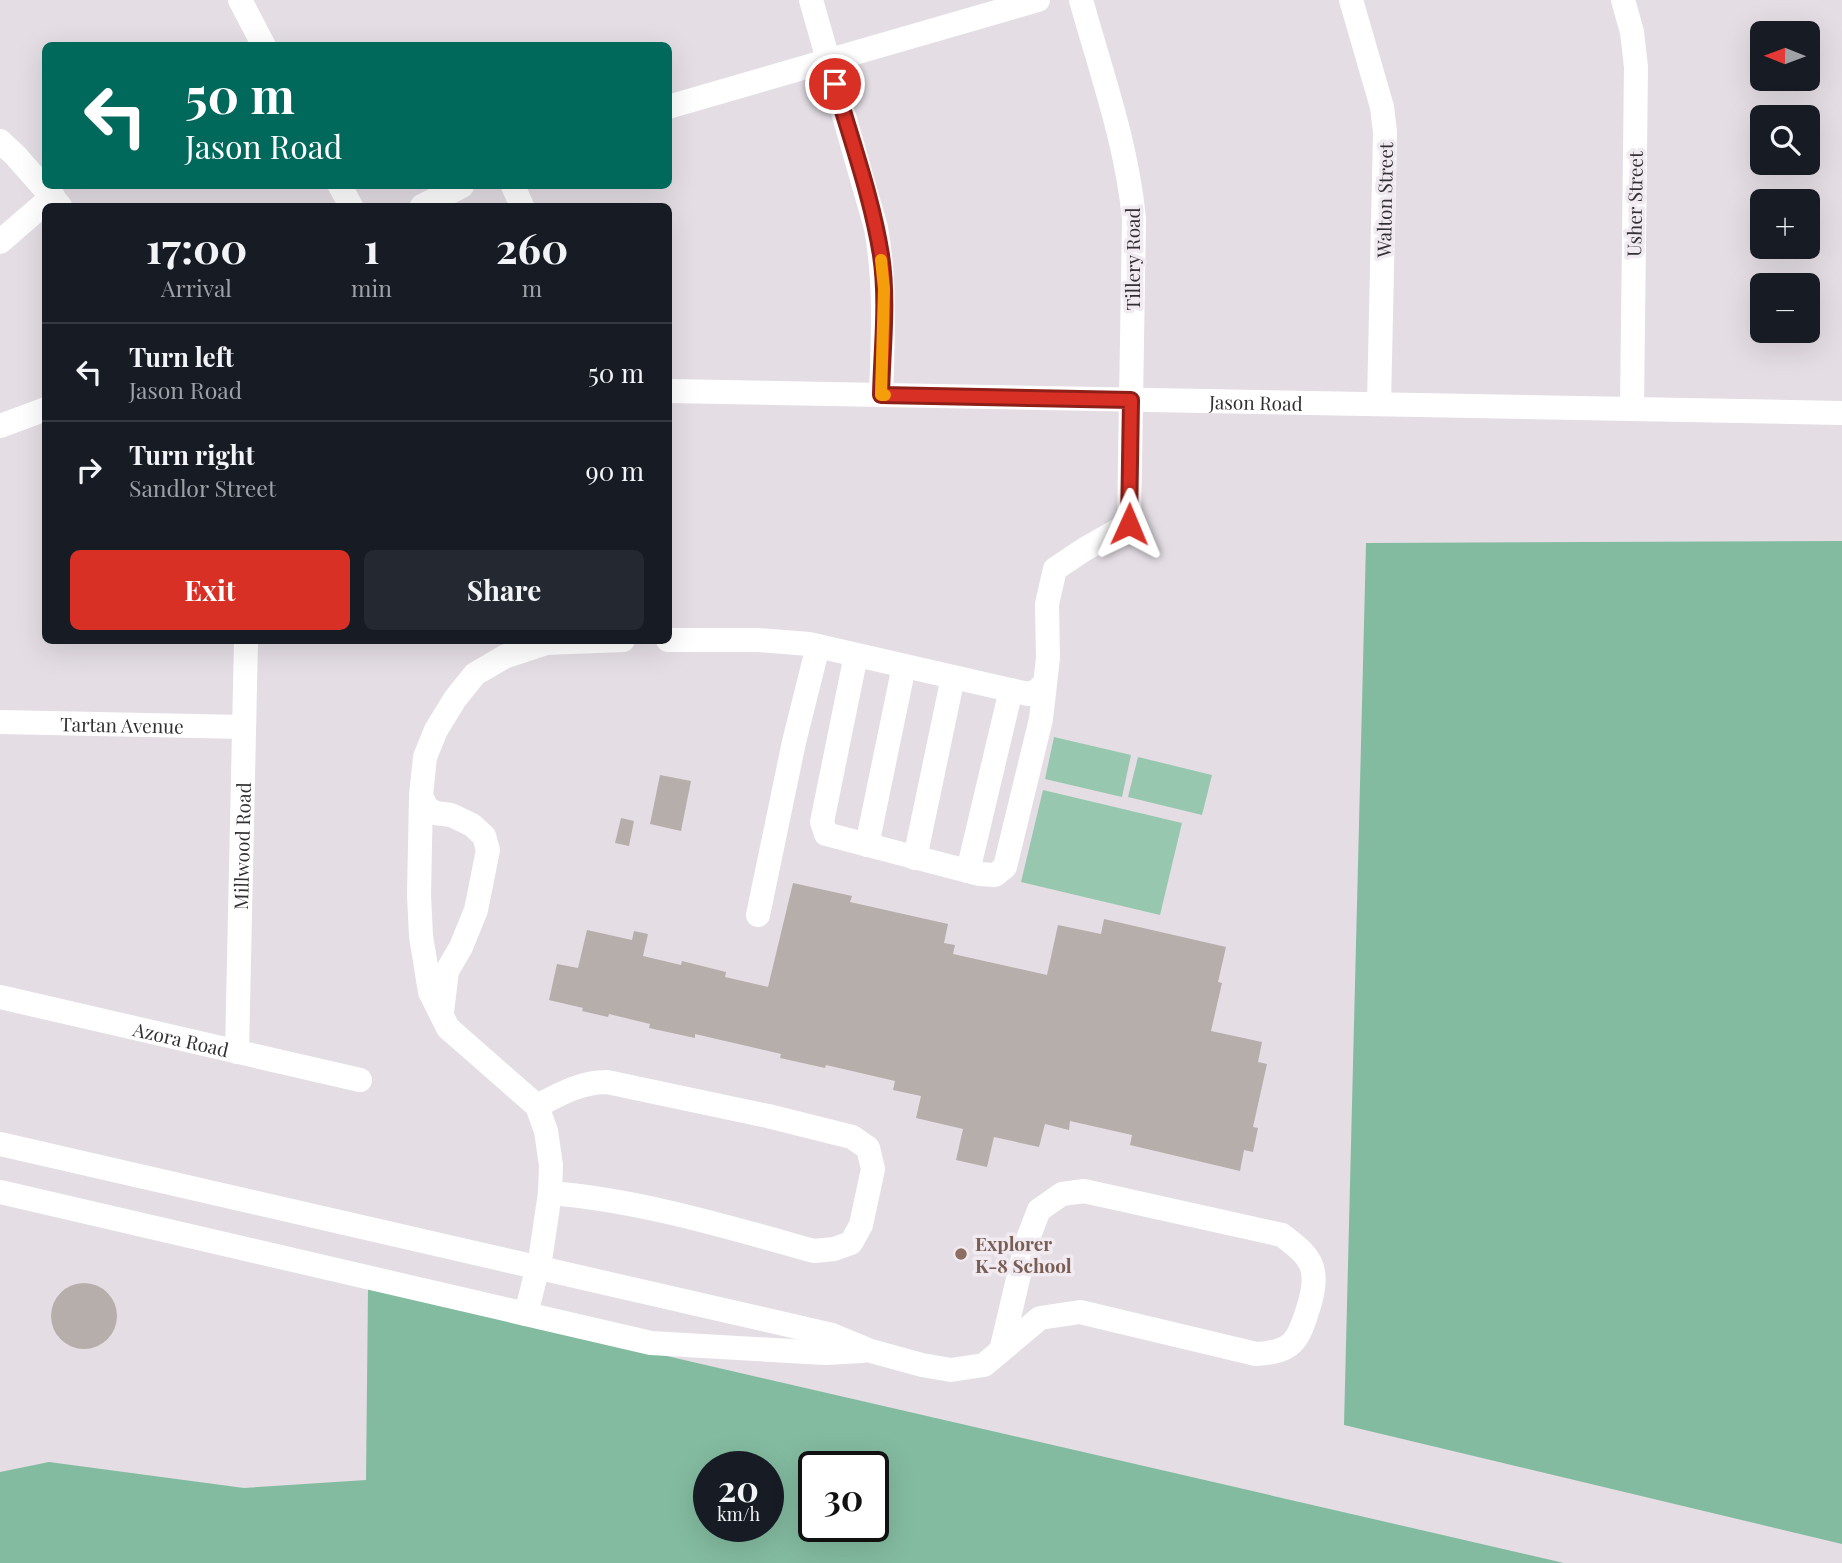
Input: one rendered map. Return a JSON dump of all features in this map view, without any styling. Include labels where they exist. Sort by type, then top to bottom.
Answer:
[{"type":"street","points":[[240,0],[262,42]]},
{"type":"street","points":[[811,0],[876,229],[881,257],[884,289],[881,395]]},
{"type":"street","points":[[672,106],[1038,0]]},
{"type":"street","name":"Tillery Road","points":[[1045,683],[1048,658],[1047,604],[1055,569],[1129,524],[1134,219],[1124,149],[1081,0]]},
{"type":"street","name":"Walton Street","points":[[1351,0],[1382,107],[1385,132],[1379,404]]},
{"type":"street","name":"Usher Street","points":[[1623,0],[1632,32],[1636,68],[1632,409]]},
{"type":"street","points":[[0,141],[42,186]]},
{"type":"street","points":[[428,203],[455,189]]},
{"type":"street","points":[[0,242],[42,211]]},
{"type":"street","name":"Jason Road","points":[[672,391],[1842,413]]},
{"type":"street","points":[[0,426],[42,410]]},
{"type":"street","points":[[672,640],[758,640],[818,646],[1028,694],[1037,691],[1045,683]]},
{"type":"street","name":"Millwood Road","points":[[237,1052],[246,644]]},
{"type":"street","points":[[526,1314],[550,1193],[551,1165],[546,1131],[537,1106],[448,1028],[430,992],[418,895],[425,757],[436,730],[455,699],[475,674],[504,657],[543,644]]},
{"type":"street","points":[[758,915],[794,742],[818,646]]},
{"type":"street","points":[[856,655],[822,822],[825,834],[968,871],[995,875],[1005,867],[1041,719],[1045,683]]},
{"type":"street","points":[[867,845],[904,666]]},
{"type":"street","points":[[915,858],[953,677]]},
{"type":"street","points":[[968,871],[1011,690]]},
{"type":"street","name":"Tartan Avenue","points":[[0,722],[244,727]]},
{"type":"street","points":[[421,796],[427,808],[435,813],[451,815],[472,825],[484,836],[488,850],[476,910],[461,947],[447,971],[442,1016]]},
{"type":"street","name":"Azora Road","points":[[0,997],[360,1080]]},
{"type":"street","points":[[537,1106],[591,1082],[607,1082],[852,1137],[868,1147],[873,1169],[861,1225],[851,1243],[834,1249],[814,1251],[646,1209],[582,1196],[550,1193]]},
{"type":"street","points":[[0,1144],[832,1335],[871,1351],[951,1370],[984,1365],[1001,1351],[1040,1318],[1080,1312],[1256,1354],[1273,1353],[1299,1336],[1313,1294],[1313,1270],[1304,1254],[1282,1235],[1084,1191],[1062,1194],[1039,1210],[1027,1241],[1001,1351]]},
{"type":"street","points":[[0,1192],[651,1343],[825,1353],[871,1351]]},
{"type":"green space","points":[[1842,541],[1842,1544],[1344,1425],[1366,543]]},
{"type":"green space","points":[[1054,737],[1131,755],[1122,797],[1045,779]]},
{"type":"green space","points":[[1138,757],[1212,775],[1202,815],[1128,797]]},
{"type":"green space","points":[[1043,790],[1182,823],[1160,915],[1021,882]]},
{"type":"green space","points":[[368,1287],[1564,1563],[0,1563],[0,1472],[49,1462],[244,1488],[366,1480]]},
{"type":"building","points":[[660,775],[691,781],[681,831],[650,824]]},
{"type":"building","points":[[621,818],[634,821],[629,846],[615,843]]},
{"type":"building","points":[[793,883],[852,896],[850,902],[948,924],[944,943],[955,945],[953,954],[1047,975],[1058,925],[1101,934],[1104,919],[1226,947],[1218,982],[1222,983],[1211,1031],[1262,1042],[1258,1062],[1267,1064],[1253,1127],[1258,1128],[1253,1152],[1244,1150],[1240,1171],[1130,1145],[1132,1135],[1070,1121],[1069,1130],[1045,1124],[1039,1147],[994,1137],[987,1167],[956,1160],[963,1129],[916,1118],[921,1096],[893,1090],[895,1081],[826,1065],[825,1068],[780,1058],[781,1054],[695,1034],[695,1038],[649,1028],[650,1024],[609,1014],[608,1017],[582,1011],[583,1008],[549,1000],[557,964],[578,968],[587,930],[632,940],[634,931],[648,934],[643,956],[681,965],[682,961],[726,972],[725,977],[768,987]]},
{"type":"building","points":[[84,1283],[97,1286],[107,1293],[114,1303],[117,1316],[114,1329],[107,1339],[97,1346],[84,1349],[71,1346],[61,1339],[54,1329],[51,1316],[54,1303],[61,1293],[71,1286]]},
{"type":"slow traffic","points":[[881,260],[884,289],[881,395],[885,395]]},
{"type":"place","name":"Explorer K-8 School","points":[[961,1254]]},
{"type":"route","points":[[835,84],[876,229],[881,257],[884,289],[881,395],[1131,400],[1129,524]]}]
